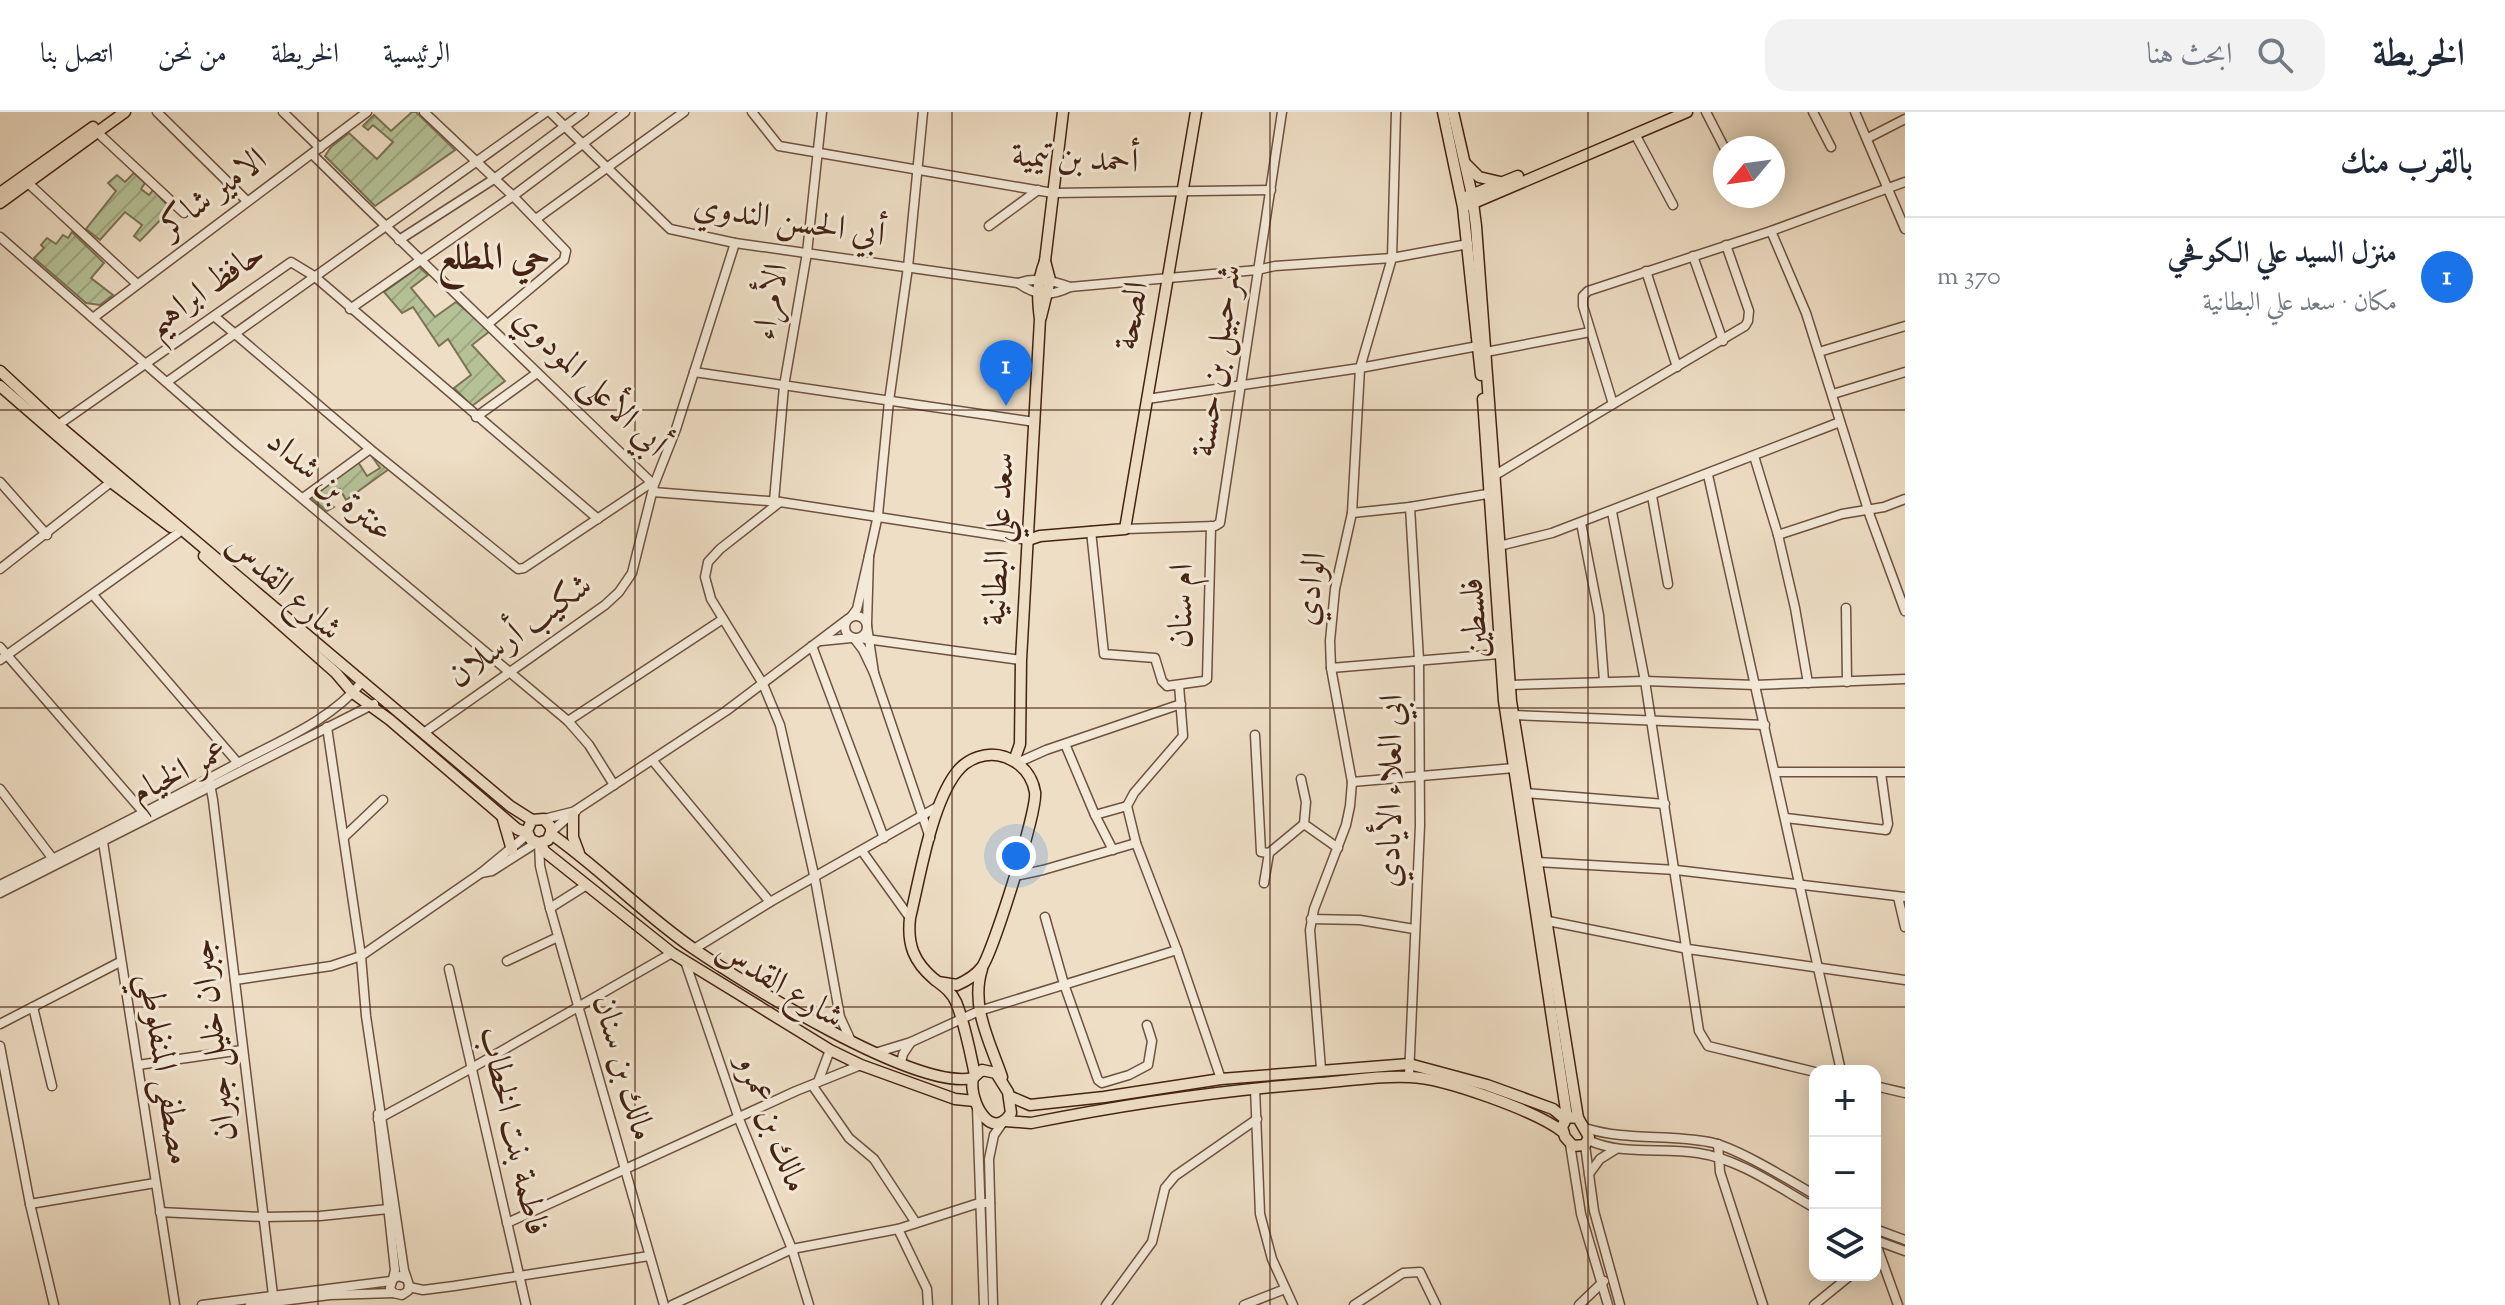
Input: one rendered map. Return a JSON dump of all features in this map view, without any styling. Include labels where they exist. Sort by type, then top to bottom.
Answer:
[{"type":"main road","points":[[0,193],[114,112]]},
{"type":"main road","points":[[0,203],[125,112]]},
{"type":"main road","name":"سعد علي البطانية","points":[[1015,762],[1020,744],[1021,660],[1042,294],[1038,279],[1045,261],[1063,112]]},
{"type":"main road","name":"الصحة","points":[[1125,529],[1196,112]]},
{"type":"main road","name":"فلسطين","points":[[1443,112],[1476,226],[1493,493],[1499,654],[1514,768],[1537,862],[1565,1096],[1574,1120]]},
{"type":"main road","name":"فلسطين","points":[[1453,112],[1464,161],[1468,244],[1482,349]]},
{"type":"main road","points":[[1468,201],[1502,182],[1671,112]]},
{"type":"main road","points":[[1468,201],[1687,112]]},
{"type":"main road","points":[[1464,161],[1479,177],[1502,182]]},
{"type":"main road","points":[[1476,226],[1478,209],[1489,195]]},
{"type":"main road","name":"سعد علي البطانية","points":[[1042,294],[1050,280],[1045,261]]},
{"type":"main road","points":[[0,371],[58,425],[510,806],[532,820],[544,819],[551,827],[548,840],[534,839],[532,820]]},
{"type":"main road","name":"شارع القدس","points":[[0,386],[111,482],[178,533],[336,673],[369,707],[390,720],[502,817],[534,839],[585,886],[672,953],[830,1050],[861,1065],[976,1104]]},
{"type":"main road","name":"فلسطين","points":[[1493,493],[1525,817],[1574,1120]]},
{"type":"main road","name":"أبي الأعلى المودوي","points":[[1028,540],[1040,536],[1125,529]]},
{"type":"main road","points":[[1004,1121],[1011,1113],[1009,1096],[979,1011],[977,992],[1015,876],[1036,799],[1029,776],[1015,762],[999,755],[974,758],[955,774],[940,805],[910,918],[910,947],[915,959],[951,993],[974,1076],[971,1085],[976,1104],[984,1118],[996,1123],[1031,1123],[1198,1094],[1409,1076],[1450,1085],[1551,1122],[1563,1132],[1570,1144],[1577,1147],[1587,1142],[1574,1120],[1553,1109],[1487,1085],[1409,1064],[1221,1079],[1061,1103],[1030,1105],[1009,1096]]},
{"type":"main road","points":[[574,813],[573,837],[581,858]]},
{"type":"main road","points":[[502,817],[512,850]]},
{"type":"main road","points":[[551,833],[694,949],[851,1042],[950,1079],[992,1070],[1004,1082]]},
{"type":"main road","points":[[938,982],[957,985],[983,966]]},
{"type":"main road","points":[[1553,1109],[1565,1096]]},
{"type":"main road","points":[[1061,1103],[1061,1117]]},
{"type":"main road","points":[[1563,1132],[1574,1120]]},
{"type":"street","points":[[157,112],[247,201]]},
{"type":"street","points":[[283,112],[320,148]]},
{"type":"street","name":"الامير شاكر","points":[[93,318],[367,112]]},
{"type":"street","points":[[424,112],[565,249],[565,259],[488,324]]},
{"type":"street","points":[[167,382],[548,112]]},
{"type":"street","name":"أبي الحسن الندوي","points":[[548,112],[583,142],[666,227],[735,243],[1018,283],[1042,294],[1070,287],[1275,266],[1392,258],[1468,244]]},
{"type":"street","points":[[399,240],[494,179],[584,112]]},
{"type":"street","points":[[350,309],[513,196],[625,112]]},
{"type":"street","points":[[536,219],[684,112]]},
{"type":"street","name":"أحمد بن تيمية","points":[[752,112],[779,146],[1053,193],[1271,190]]},
{"type":"street","name":"الأمراء","points":[[777,502],[784,386],[807,253],[822,112]]},
{"type":"street","points":[[551,833],[574,813],[763,684],[857,609],[878,515],[923,112]]},
{"type":"street","name":"شرحبيل بن حسنة","points":[[1211,526],[1218,525],[1221,520],[1282,112]]},
{"type":"street","name":"الوادي","points":[[1321,1069],[1310,941],[1311,919],[1338,848],[1350,806],[1352,782],[1331,668],[1330,641],[1335,589],[1352,513],[1360,368],[1392,258],[1396,112]]},
{"type":"street","points":[[1706,112],[1718,136]]},
{"type":"street","points":[[1813,112],[1831,147]]},
{"type":"street","points":[[1855,112],[1905,229]]},
{"type":"street","points":[[1868,138],[1905,119]]},
{"type":"street","points":[[97,132],[184,213]]},
{"type":"street","points":[[1635,134],[1673,205]]},
{"type":"street","name":"أبي الأعلى المودوي","points":[[312,154],[653,487],[878,515],[1028,540]]},
{"type":"street","points":[[1613,404],[1582,302],[1586,293],[1905,182]]},
{"type":"street","points":[[28,183],[137,284]]},
{"type":"street","points":[[989,226],[1038,190]]},
{"type":"street","points":[[1771,231],[1798,290],[1867,508],[1905,611]]},
{"type":"street","name":"عنترة بن شداد","points":[[0,237],[146,365],[568,721],[589,745],[614,785]]},
{"type":"street","name":"شكيب أرسلان","points":[[425,732],[605,605],[632,573],[653,487],[676,429],[735,243]]},
{"type":"street","points":[[1492,477],[1745,326],[1749,318],[1726,245]]},
{"type":"street","points":[[1693,256],[1723,341]]},
{"type":"street","name":"حافظ ابراهيم","points":[[58,425],[288,263],[295,263],[598,519]]},
{"type":"street","points":[[1646,271],[1677,367]]},
{"type":"street","name":"أبي الحسن الندوي","points":[[1018,283],[1038,279],[1070,287]]},
{"type":"street","points":[[214,316],[370,449],[518,569],[653,487]]},
{"type":"street","points":[[1819,352],[1905,326]]},
{"type":"street","points":[[1147,399],[1590,332]]},
{"type":"street","points":[[694,372],[1035,422]]},
{"type":"street","points":[[1833,394],[1905,372]]},
{"type":"street","points":[[476,417],[537,373]]},
{"type":"street","points":[[1499,546],[1552,533],[1612,512],[1840,422]]},
{"type":"street","points":[[303,498],[370,449]]},
{"type":"street","points":[[1754,456],[1778,535],[1808,683]]},
{"type":"street","points":[[1708,475],[1840,1065]]},
{"type":"street","points":[[0,482],[47,535]]},
{"type":"street","points":[[1,567],[47,535],[111,482]]},
{"type":"street","points":[[1352,513],[1493,493]]},
{"type":"street","points":[[1652,496],[1668,584]]},
{"type":"street","points":[[1778,535],[1905,499]]},
{"type":"street","points":[[777,502],[708,562],[705,577],[711,599],[763,684],[780,725],[815,879],[840,1017],[851,1042]]},
{"type":"street","name":"ابي العلاء الأيادي","points":[[1409,1076],[1420,855],[1419,660],[1410,507]]},
{"type":"street","points":[[1612,512],[1652,722],[1699,1031],[1708,1046],[1809,1071]]},
{"type":"street","points":[[1581,523],[1599,615],[1604,681]]},
{"type":"street","points":[[1125,529],[1211,526]]},
{"type":"street","name":"ام سنان","points":[[1091,531],[1104,654],[1155,658],[1164,685],[1179,685],[1204,681],[1208,675],[1211,526]]},
{"type":"street","points":[[4,657],[178,533]]},
{"type":"street","points":[[858,638],[866,633],[869,556]]},
{"type":"street","points":[[93,595],[238,763]]},
{"type":"street","points":[[1846,608],[1847,682]]},
{"type":"street","points":[[849,618],[861,617],[867,625]]},
{"type":"street","points":[[849,618],[845,629],[858,638],[874,673],[930,839]]},
{"type":"street","points":[[568,721],[723,619]]},
{"type":"street","points":[[858,638],[874,673]]},
{"type":"street","points":[[816,644],[858,638],[1021,660]]},
{"type":"street","points":[[816,644],[884,838]]},
{"type":"street","points":[[0,647],[4,657],[144,813]]},
{"type":"street","points":[[1331,668],[1499,654]]},
{"type":"street","points":[[1510,685],[1604,681],[1755,685],[1905,679]]},
{"type":"street","name":"عمر الخيام","points":[[0,893],[103,842],[330,713],[363,681]]},
{"type":"street","points":[[1179,685],[1183,736],[1134,793],[1127,806],[1136,843],[1221,1079]]},
{"type":"street","name":"عمر الخيام","points":[[0,885],[369,707],[382,697]]},
{"type":"street","points":[[1015,762],[1181,704]]},
{"type":"street","points":[[1513,715],[1765,725]]},
{"type":"street","points":[[327,727],[361,956],[379,1106],[395,1270],[390,1288],[402,1292]]},
{"type":"street","points":[[1255,735],[1261,852],[1269,853]]},
{"type":"street","points":[[1065,744],[1113,850]]},
{"type":"street","points":[[653,761],[770,902]]},
{"type":"street","points":[[1352,782],[1514,768]]},
{"type":"street","points":[[1775,772],[1905,772]]},
{"type":"street","points":[[1786,818],[1886,830],[1888,824],[1881,773]]},
{"type":"street","points":[[1264,883],[1269,853],[1304,824],[1306,802],[1301,779]]},
{"type":"street","name":"جبران خليل جبران","points":[[210,782],[273,1295]]},
{"type":"street","points":[[0,789],[53,859]]},
{"type":"street","points":[[1525,793],[1665,804]]},
{"type":"street","points":[[344,837],[383,800]]},
{"type":"street","points":[[694,949],[940,805]]},
{"type":"street","points":[[1095,815],[1127,806]]},
{"type":"street","points":[[544,819],[574,813]]},
{"type":"street","points":[[1304,824],[1338,848]]},
{"type":"street","points":[[235,980],[331,966],[361,956],[481,873],[488,865],[534,839]]},
{"type":"street","points":[[481,873],[492,871],[534,839]]},
{"type":"street","name":"مالك بن سنان","points":[[534,839],[558,937],[664,1305]]},
{"type":"street","name":"مصطفى المنفلوطي","points":[[103,842],[175,1305]]},
{"type":"street","points":[[1015,876],[1136,843]]},
{"type":"street","points":[[862,851],[910,918]]},
{"type":"street","points":[[1537,862],[1676,870],[1901,897],[1905,927]]},
{"type":"street","points":[[550,908],[585,886]]},
{"type":"street","points":[[1045,917],[1064,984],[1098,1080],[1102,1083],[1129,1075],[1148,1065],[1152,1041],[1147,1025]]},
{"type":"street","points":[[1311,919],[1360,920],[1414,929]]},
{"type":"street","points":[[1542,920],[1688,949],[1905,980]]},
{"type":"street","points":[[507,961],[558,937]]},
{"type":"street","points":[[875,1053],[911,1042],[979,1011],[1177,950]]},
{"type":"street","points":[[380,1118],[672,953]]},
{"type":"street","name":"مالك بن عمرو","points":[[685,961],[739,1119],[792,1249],[809,1305]]},
{"type":"street","points":[[0,1024],[120,962]]},
{"type":"street","name":"فاطمة بنت الخطاب","points":[[449,969],[526,1305]]},
{"type":"street","points":[[33,1007],[52,1086]]},
{"type":"street","points":[[901,1063],[911,1042]]},
{"type":"street","points":[[0,1046],[30,1204],[54,1305]]},
{"type":"street","points":[[138,1065],[242,1050]]},
{"type":"street","points":[[815,1083],[830,1050]]},
{"type":"street","points":[[507,1223],[861,1065]]},
{"type":"street","points":[[815,1083],[849,1138],[874,1159],[916,1223]]},
{"type":"street","points":[[1881,1087],[1905,1093]]},
{"type":"street","points":[[1255,1088],[1260,1214],[1272,1259],[1293,1305]]},
{"type":"street","points":[[976,1104],[984,1305]]},
{"type":"street","points":[[380,1118],[402,1292]]},
{"type":"street","points":[[1106,1305],[1152,1242],[1165,1188],[1175,1176],[1257,1119]]},
{"type":"street","points":[[1574,1120],[1604,1134],[1718,1144],[1809,1192]]},
{"type":"street","points":[[993,1305],[991,1143],[1004,1121]]},
{"type":"street","points":[[1620,1305],[1594,1211],[1587,1142],[1616,1149],[1689,1152],[1719,1158],[1809,1205]]},
{"type":"street","points":[[1570,1144],[1581,1214],[1608,1305]]},
{"type":"street","points":[[1718,1144],[1720,1172],[1763,1305]]},
{"type":"street","points":[[1588,1174],[1600,1159],[1616,1149]]},
{"type":"street","points":[[30,1204],[155,1183]]},
{"type":"street","points":[[672,1305],[792,1249],[898,1229],[979,1203],[990,1203]]},
{"type":"street","points":[[160,1212],[263,1217],[320,1216],[388,1209]]},
{"type":"street","points":[[898,1229],[927,1289],[928,1305]]},
{"type":"street","points":[[1881,1231],[1905,1240]]},
{"type":"street","points":[[1881,1243],[1905,1251]]},
{"type":"street","points":[[250,1305],[330,1295],[436,1289],[649,1256]]},
{"type":"street","points":[[1881,1263],[1898,1305]]},
{"type":"street","points":[[1354,1305],[1411,1271],[1420,1272],[1436,1305]]},
{"type":"street","points":[[202,1305],[392,1280],[399,1276],[407,1305]]},
{"type":"street","points":[[1579,1305],[1611,1276]]},
{"type":"street","points":[[1814,1305],[1844,1281]]},
{"type":"street","points":[[1244,1305],[1285,1289]]},
{"type":"street","points":[[330,1295],[330,1305]]},
{"type":"green space","points":[[412,112],[416,112],[455,150],[375,206],[325,156],[349,133],[377,159],[393,142],[373,125],[368,130],[363,126],[374,115],[391,131]]},
{"type":"green space","points":[[134,173],[145,183],[141,189],[149,195],[153,190],[171,209],[140,241],[134,236],[142,225],[125,212],[100,240],[86,229],[116,191],[108,183],[117,175],[125,182]]},
{"type":"green space","points":[[72,232],[104,263],[91,278],[113,295],[100,305],[86,303],[34,258],[44,248],[41,245],[47,238],[56,244],[63,235],[68,238]]},
{"type":"green space","points":[[419,267],[428,275],[411,288],[435,317],[456,302],[490,331],[472,345],[505,381],[472,406],[454,388],[471,375],[448,339],[439,346],[413,307],[402,313],[384,292]]},
{"type":"green space","points":[[371,455],[389,469],[346,500],[340,489],[326,499],[334,507],[327,511],[309,496],[358,462],[367,476],[380,468]]},
{"type":"place","name":"منزل السيد علي الكوفحي","points":[[1006,406]]},
{"type":"district","name":"حي المطلع","points":[[494,259]]}]
